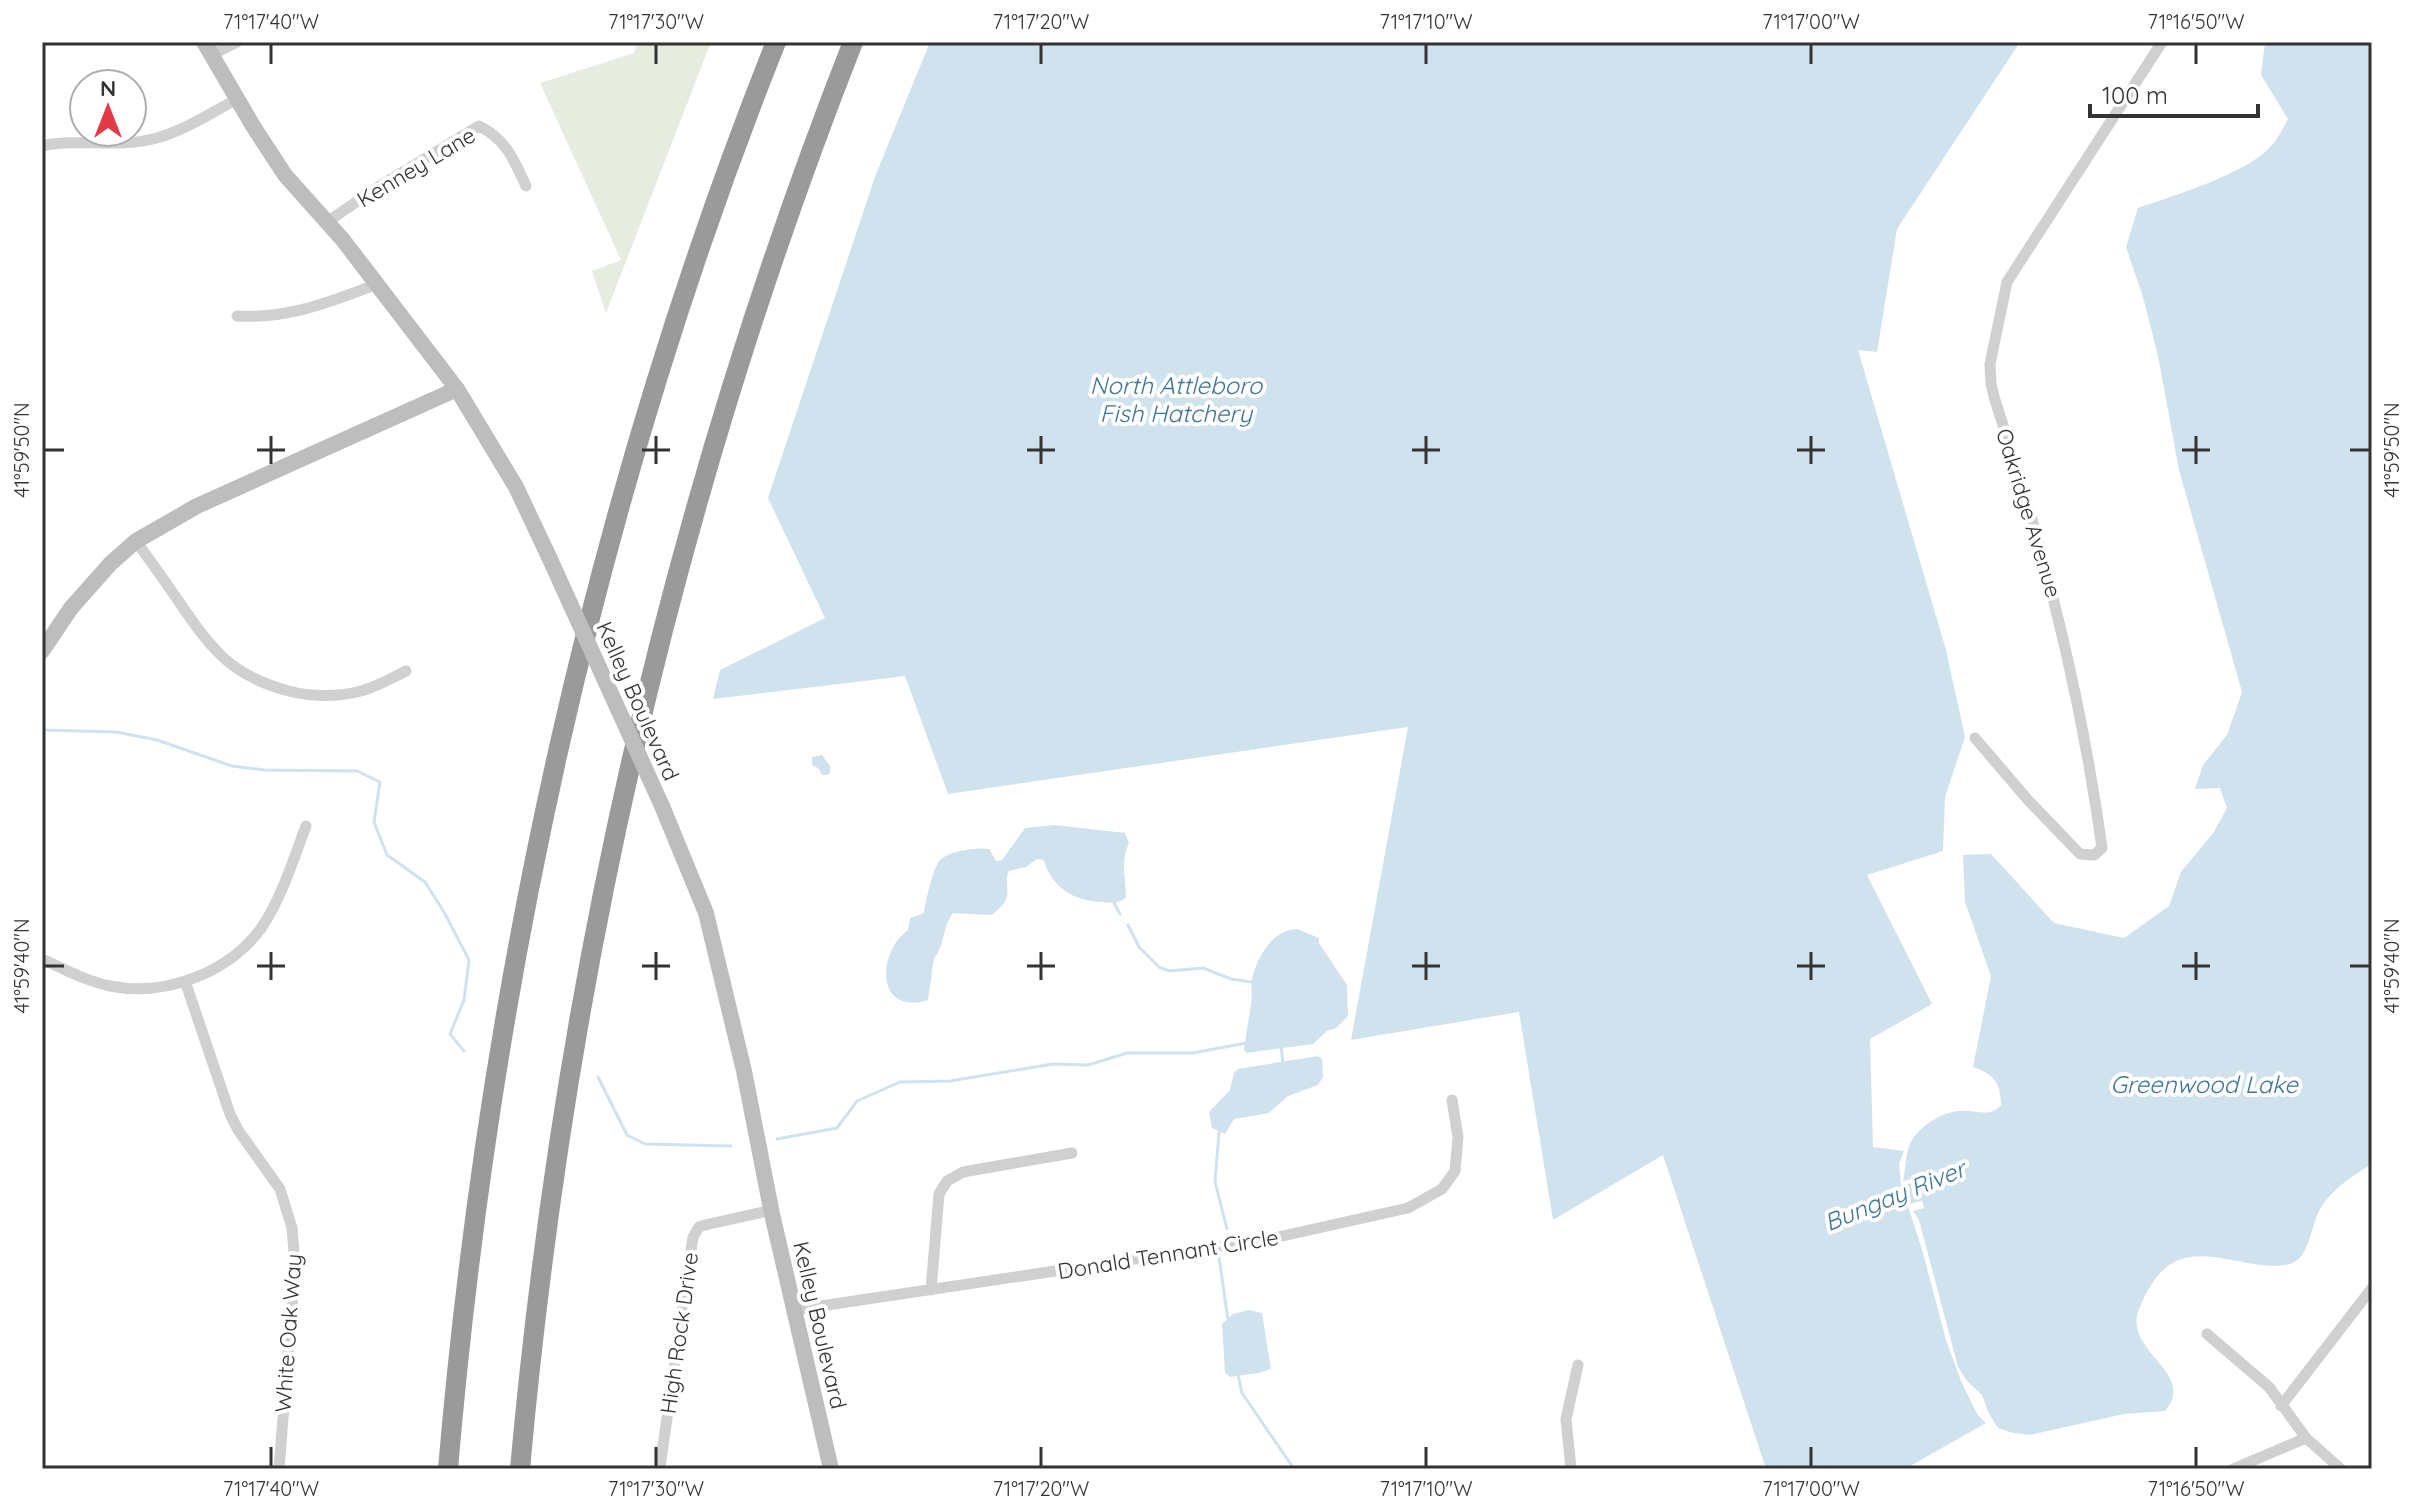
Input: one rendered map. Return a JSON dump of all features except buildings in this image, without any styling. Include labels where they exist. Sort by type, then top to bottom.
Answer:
[{"type":"highway","points":[[448,1469],[466,1293],[491,1106],[521,932],[551,787],[599,589],[643,432],[704,239],[774,42]]},
{"type":"highway","points":[[520,1469],[539,1284],[563,1109],[629,761],[678,568],[727,399],[786,219],[853,42]]},
{"type":"main road","name":"Kelley Boulevard","points":[[208,48],[285,175],[377,284],[457,389],[516,487],[662,806],[706,913],[744,1071],[831,1469]]},
{"type":"main road","points":[[42,651],[71,608],[111,563],[136,541],[197,506],[457,389]]},
{"type":"street","points":[[208,48],[237,42]]},
{"type":"street","name":"Oakridge Avenue","points":[[1975,738],[2080,854],[2094,855],[2102,848],[2079,703],[2062,626],[2036,527],[1995,400],[1990,364],[2007,282],[2162,42]]},
{"type":"street","points":[[42,146],[68,142],[151,140],[237,99]]},
{"type":"street","name":"Kenney Lane","points":[[327,222],[479,126],[494,133],[510,150],[526,186]]},
{"type":"street","points":[[237,316],[289,314],[377,284]]},
{"type":"street","points":[[136,541],[196,628],[230,665],[249,676],[301,695],[332,695],[362,691],[406,671]]},
{"type":"street","points":[[42,959],[93,981],[121,988],[158,987],[185,981],[222,964],[260,929],[279,896],[306,826]]},
{"type":"street","name":"White Oak Way","points":[[185,981],[230,1114],[280,1189],[292,1228],[295,1265],[279,1469]]},
{"type":"street","name":"Donald Tennant Circle","points":[[794,1310],[1269,1239],[1408,1208],[1433,1197],[1455,1171],[1458,1137],[1452,1100]]},
{"type":"street","points":[[931,1290],[937,1202],[947,1181],[963,1172],[1072,1153]]},
{"type":"street","name":"High Rock Drive","points":[[660,1467],[693,1237],[699,1227],[772,1210]]},
{"type":"street","points":[[2281,1406],[2372,1288]]},
{"type":"street","points":[[2207,1334],[2269,1387],[2306,1438],[2341,1469]]},
{"type":"street","points":[[1571,1469],[1566,1419],[1578,1365]]},
{"type":"street","points":[[2233,1469],[2306,1438]]},
{"type":"shaded area","points":[[638,42],[711,42],[606,313],[592,271],[621,260],[540,83],[634,53]]},
{"type":"water","name":"North Attleboro Fish Hatchery","points":[[930,42],[2020,42],[1897,229],[1877,352],[1858,350],[1946,650],[1965,737],[1945,797],[1943,851],[1867,875],[1932,1004],[1870,1039],[1873,1147],[1904,1151],[1899,1164],[1901,1184],[1946,1340],[1961,1381],[1977,1414],[1986,1423],[1905,1469],[1766,1469],[1663,1155],[1553,1220],[1519,1012],[1351,1040],[1408,727],[948,794],[905,676],[713,699],[720,670],[825,618],[768,498],[876,174]]},
{"type":"water","name":"Greenwood Lake","points":[[2265,42],[2372,42],[2372,1164],[2328,1198],[2318,1213],[2305,1250],[2296,1261],[2268,1266],[2195,1256],[2169,1265],[2159,1275],[2139,1309],[2137,1324],[2141,1338],[2167,1373],[2172,1385],[2173,1397],[2165,1411],[2124,1414],[2030,1435],[2013,1433],[1998,1428],[1982,1395],[1958,1367],[1919,1220],[1913,1211],[1924,1208],[1915,1178],[1903,1181],[1907,1153],[1919,1131],[1942,1116],[1958,1111],[1989,1112],[2001,1105],[1995,1080],[1973,1067],[1991,976],[1965,902],[1963,855],[1991,854],[2054,923],[2124,938],[2169,906],[2181,872],[2214,832],[2227,808],[2220,788],[2195,789],[2203,765],[2227,735],[2242,692],[2179,470],[2158,356],[2126,247],[2138,208],[2228,174],[2260,156],[2276,140],[2288,119],[2261,75]]},
{"type":"water","points":[[822,755],[830,766],[827,775],[822,775],[812,765],[812,757]]},
{"type":"water","points":[[1055,825],[1125,833],[1129,843],[1124,864],[1126,898],[1107,903],[1073,895],[1052,878],[1044,860],[1037,859],[1026,867],[1009,871],[1006,899],[992,915],[953,913],[949,918],[934,958],[928,1000],[911,1003],[898,999],[890,991],[886,980],[890,953],[908,930],[910,918],[924,913],[940,860],[956,852],[989,849],[996,861],[1002,860],[1025,828]]},
{"type":"water","points":[[1297,929],[1319,938],[1319,943],[1347,985],[1348,1016],[1313,1044],[1246,1053],[1252,978],[1258,961],[1273,939],[1288,930]]},
{"type":"water","points":[[1318,1056],[1322,1059],[1323,1077],[1318,1085],[1288,1096],[1269,1113],[1234,1119],[1225,1134],[1212,1128],[1209,1112],[1230,1090],[1238,1069]]},
{"type":"water","points":[[1249,1310],[1262,1313],[1271,1369],[1230,1377],[1225,1373],[1222,1324],[1233,1314]]},
{"type":"waterway","points":[[42,730],[116,732],[157,740],[232,766],[265,770],[357,771],[380,782],[374,822],[387,855],[425,882],[469,960],[464,1000],[450,1034],[464,1051]]},
{"type":"waterway","points":[[1114,903],[1120,914]]},
{"type":"waterway","points":[[1128,925],[1139,947],[1159,967],[1169,971],[1203,968],[1231,979],[1252,982]]},
{"type":"waterway","points":[[777,1139],[837,1128],[857,1101],[900,1082],[950,1081],[1053,1064],[1088,1065],[1127,1053],[1193,1053],[1246,1043]]},
{"type":"waterway","points":[[1281,1044],[1283,1065]]},
{"type":"waterway","points":[[598,1077],[627,1135],[645,1144],[731,1146]]},
{"type":"waterway","points":[[1219,1132],[1215,1182],[1227,1229]]},
{"type":"waterway","name":"Bungay River","points":[[1880,1203],[1919,1191]]},
{"type":"waterway","points":[[1219,1257],[1228,1320]]},
{"type":"waterway","points":[[1238,1375],[1242,1393],[1294,1469]]}]
